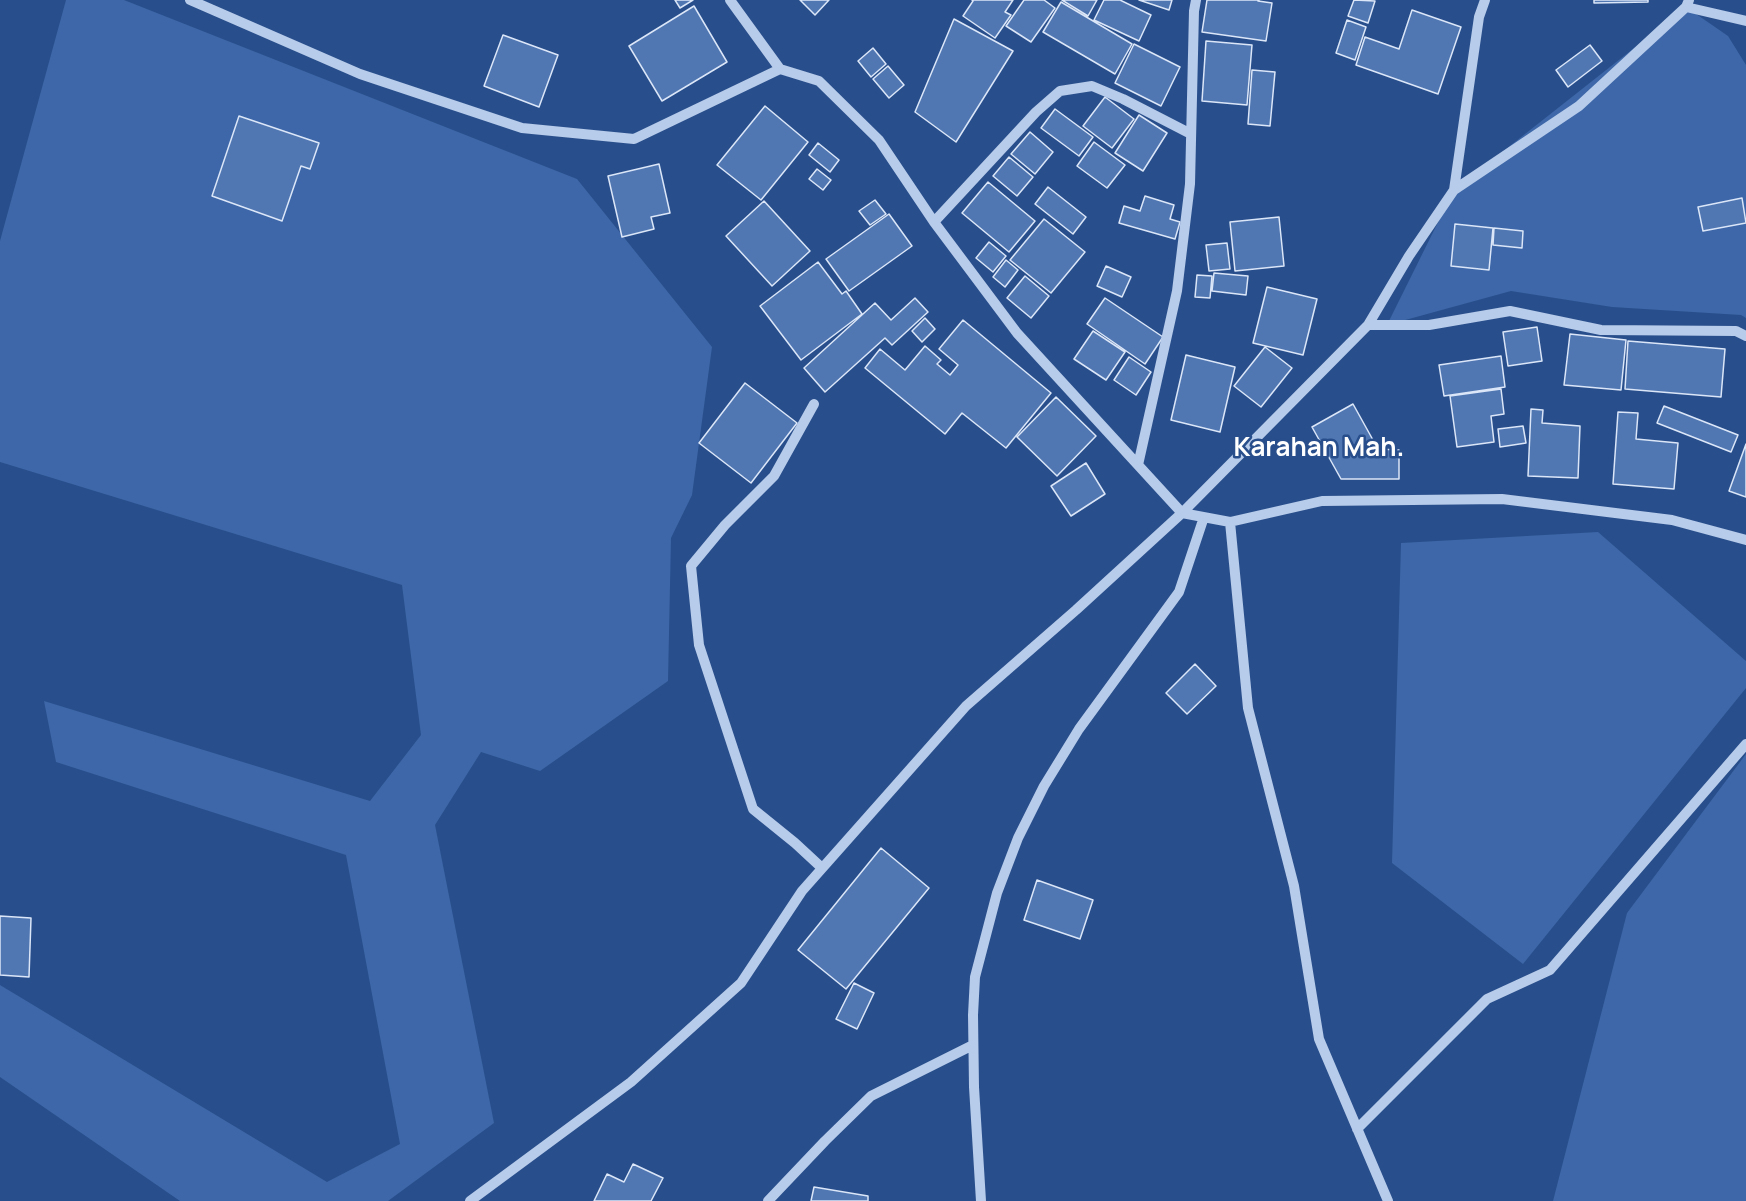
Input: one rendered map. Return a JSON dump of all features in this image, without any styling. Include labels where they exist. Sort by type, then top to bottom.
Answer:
[{"type":"street","points":[[190,0],[360,74],[522,128],[634,139],[780,69]]},
{"type":"street","points":[[730,0],[780,69],[819,81],[879,140],[934,222],[1017,333],[1182,513],[1230,522],[1322,501],[1502,498],[1672,520],[1746,540]]},
{"type":"street","points":[[1138,465],[1177,291],[1190,184],[1196,0]]},
{"type":"street","points":[[1454,190],[1479,17],[1485,0]]},
{"type":"street","points":[[470,1201],[631,1082],[741,983],[802,891],[966,706],[1182,513],[1368,325],[1409,256],[1454,190],[1579,106],[1687,4],[1746,21]]},
{"type":"street","points":[[934,222],[1035,112],[1060,91],[1092,86],[1123,99],[1191,134]]},
{"type":"street","points":[[1368,325],[1429,325],[1510,310],[1601,330],[1736,331],[1746,336]]},
{"type":"street","points":[[814,405],[774,476],[725,525],[691,566],[699,645],[753,809],[822,868]]},
{"type":"street","points":[[981,1201],[972,1015],[975,977],[997,893],[1018,838],[1044,786],[1079,729],[1179,592],[1204,517]]},
{"type":"street","points":[[1230,522],[1248,708],[1293,886],[1319,1039],[1388,1201]]},
{"type":"street","points":[[1357,1129],[1487,999],[1550,970],[1746,744]]},
{"type":"street","points":[[768,1201],[872,1096],[973,1045]]},
{"type":"shaded area","points":[[66,0],[124,0],[577,179],[712,347],[692,495],[671,538],[668,681],[540,771],[481,752],[435,825],[494,1123],[388,1201],[180,1201],[0,1077],[0,985],[327,1182],[400,1144],[346,855],[56,762],[44,701],[370,801],[421,735],[402,585],[0,462],[0,241]]},
{"type":"shaded area","points":[[1686,7],[1728,36],[1746,65],[1746,318],[1741,315],[1612,307],[1511,291],[1387,325],[1454,190]]},
{"type":"shaded area","points":[[1598,532],[1746,661],[1746,688],[1523,964],[1392,863],[1401,543]]},
{"type":"shaded area","points":[[1746,754],[1746,1201],[1553,1201],[1627,913]]},
{"type":"building","points":[[675,0],[693,0],[680,8]]},
{"type":"building","points":[[800,0],[829,0],[815,15]]},
{"type":"building","points":[[972,0],[1013,0],[1005,12],[1011,15],[995,38],[963,16]]},
{"type":"building","points":[[1024,0],[1044,0],[1055,8],[1031,42],[1006,26]]},
{"type":"building","points":[[1062,0],[1097,0],[1088,16]]},
{"type":"building","points":[[1104,0],[1120,0],[1151,15],[1139,41],[1094,20]]},
{"type":"building","points":[[1139,0],[1172,0],[1169,10]]},
{"type":"building","points":[[1207,0],[1259,0],[1272,3],[1266,41],[1202,32]]},
{"type":"building","points":[[1354,0],[1375,1],[1368,23],[1348,16]]},
{"type":"building","points":[[1594,0],[1648,0],[1648,2],[1594,3]]},
{"type":"building","points":[[1061,2],[1132,44],[1115,74],[1043,32]]},
{"type":"building","points":[[694,6],[727,62],[662,101],[629,46]]},
{"type":"building","points":[[1412,10],[1461,27],[1438,94],[1356,65],[1365,37],[1399,49]]},
{"type":"building","points":[[954,19],[1013,51],[956,142],[915,112]]},
{"type":"building","points":[[1347,20],[1366,27],[1355,60],[1336,53]]},
{"type":"building","points":[[503,35],[558,55],[539,107],[484,86]]},
{"type":"building","points":[[1206,41],[1252,45],[1247,105],[1202,101]]},
{"type":"building","points":[[1134,44],[1180,67],[1161,106],[1115,83]]},
{"type":"building","points":[[1590,45],[1602,61],[1568,87],[1556,70]]},
{"type":"building","points":[[873,48],[886,64],[871,77],[858,61]]},
{"type":"building","points":[[888,66],[904,85],[889,98],[873,79]]},
{"type":"building","points":[[1252,70],[1275,72],[1270,126],[1248,124]]},
{"type":"building","points":[[1105,97],[1134,119],[1112,148],[1083,126]]},
{"type":"building","points":[[765,106],[808,142],[761,200],[717,165]]},
{"type":"building","points":[[1055,109],[1093,137],[1079,156],[1041,128]]},
{"type":"building","points":[[1139,115],[1167,133],[1143,171],[1115,153]]},
{"type":"building","points":[[239,116],[319,143],[310,169],[301,166],[282,221],[212,196]]},
{"type":"building","points":[[1030,132],[1053,152],[1035,174],[1011,154]]},
{"type":"building","points":[[1094,142],[1125,165],[1107,188],[1077,166]]},
{"type":"building","points":[[818,143],[839,160],[830,172],[809,155]]},
{"type":"building","points":[[1009,157],[1033,177],[1017,196],[993,176]]},
{"type":"building","points":[[659,164],[670,213],[651,217],[654,229],[622,237],[608,176]]},
{"type":"building","points":[[817,169],[831,180],[823,190],[809,179]]},
{"type":"building","points":[[988,182],[1035,221],[1009,252],[962,213]]},
{"type":"building","points":[[1048,187],[1086,217],[1073,234],[1035,204]]},
{"type":"building","points":[[1145,196],[1174,205],[1170,219],[1180,222],[1175,239],[1119,223],[1124,206],[1140,211]]},
{"type":"building","points":[[1742,198],[1746,223],[1703,231],[1698,207]]},
{"type":"building","points":[[875,200],[886,214],[870,225],[859,211]]},
{"type":"building","points":[[764,201],[810,251],[772,286],[726,236]]},
{"type":"building","points":[[889,214],[912,246],[849,291],[826,259]]},
{"type":"building","points":[[1279,217],[1284,266],[1235,271],[1230,222]]},
{"type":"building","points":[[1044,219],[1085,252],[1051,293],[1010,260]]},
{"type":"building","points":[[1455,224],[1493,228],[1489,270],[1451,266]]},
{"type":"building","points":[[1494,228],[1523,231],[1522,248],[1493,245]]},
{"type":"building","points":[[989,242],[1006,256],[993,272],[976,258]]},
{"type":"building","points":[[1227,243],[1230,269],[1209,271],[1206,245]]},
{"type":"building","points":[[1006,260],[1018,270],[1005,287],[993,277]]},
{"type":"building","points":[[818,262],[842,294],[846,291],[862,314],[801,360],[760,306]]},
{"type":"building","points":[[1106,266],[1131,277],[1122,297],[1097,286]]},
{"type":"building","points":[[1214,273],[1248,276],[1246,295],[1212,291]]},
{"type":"building","points":[[1197,275],[1212,276],[1210,298],[1195,297]]},
{"type":"building","points":[[1025,276],[1049,296],[1031,318],[1007,298]]},
{"type":"building","points":[[1267,287],[1317,299],[1303,355],[1253,343]]},
{"type":"building","points":[[915,298],[928,312],[892,345],[885,338],[825,392],[804,368],[875,303],[891,320]]},
{"type":"building","points":[[1105,298],[1163,337],[1145,364],[1087,324]]},
{"type":"building","points":[[925,318],[935,329],[922,342],[912,331]]},
{"type":"building","points":[[963,320],[1051,393],[1006,448],[962,413],[945,434],[865,368],[880,349],[905,370],[925,346],[941,360],[937,364],[950,375],[958,365],[939,349]]},
{"type":"building","points":[[1537,327],[1542,361],[1508,366],[1503,332]]},
{"type":"building","points":[[1093,331],[1125,352],[1106,380],[1074,359]]},
{"type":"building","points":[[1570,334],[1626,340],[1621,390],[1564,385]]},
{"type":"building","points":[[1628,341],[1725,349],[1721,397],[1625,389]]},
{"type":"building","points":[[1265,347],[1292,368],[1261,407],[1234,386]]},
{"type":"building","points":[[1186,355],[1235,367],[1220,432],[1171,420]]},
{"type":"building","points":[[1501,356],[1505,387],[1444,396],[1439,365]]},
{"type":"building","points":[[1129,357],[1151,372],[1136,395],[1114,380]]},
{"type":"building","points":[[745,383],[797,423],[751,483],[699,443]]},
{"type":"building","points":[[1501,389],[1504,414],[1491,416],[1494,442],[1457,447],[1450,396]]},
{"type":"building","points":[[1056,397],[1096,436],[1057,476],[1017,437]]},
{"type":"building","points":[[1353,404],[1378,449],[1399,450],[1399,479],[1341,479],[1312,427]]},
{"type":"building","points":[[1664,406],[1738,435],[1731,452],[1657,423]]},
{"type":"building","points":[[1531,409],[1543,410],[1542,423],[1580,426],[1578,478],[1528,476]]},
{"type":"building","points":[[1618,412],[1638,413],[1636,439],[1678,443],[1674,489],[1613,484]]},
{"type":"building","points":[[1523,426],[1526,443],[1500,447],[1498,429]]},
{"type":"building","points":[[1746,444],[1746,497],[1729,491]]},
{"type":"building","points":[[1086,463],[1105,494],[1071,516],[1051,486]]},
{"type":"building","points":[[1195,664],[1216,686],[1187,714],[1166,693]]},
{"type":"building","points":[[881,848],[929,888],[846,989],[798,950]]},
{"type":"building","points":[[1037,880],[1093,900],[1080,939],[1024,920]]},
{"type":"building","points":[[0,916],[31,918],[29,977],[0,975]]},
{"type":"building","points":[[854,983],[874,993],[857,1029],[836,1019]]},
{"type":"building","points":[[633,1164],[663,1178],[651,1201],[594,1201],[607,1174],[624,1182]]},
{"type":"building","points":[[814,1187],[868,1196],[868,1201],[811,1201]]},
{"type":"district","name":"Karahan Mah.","points":[[1319,449]]}]
